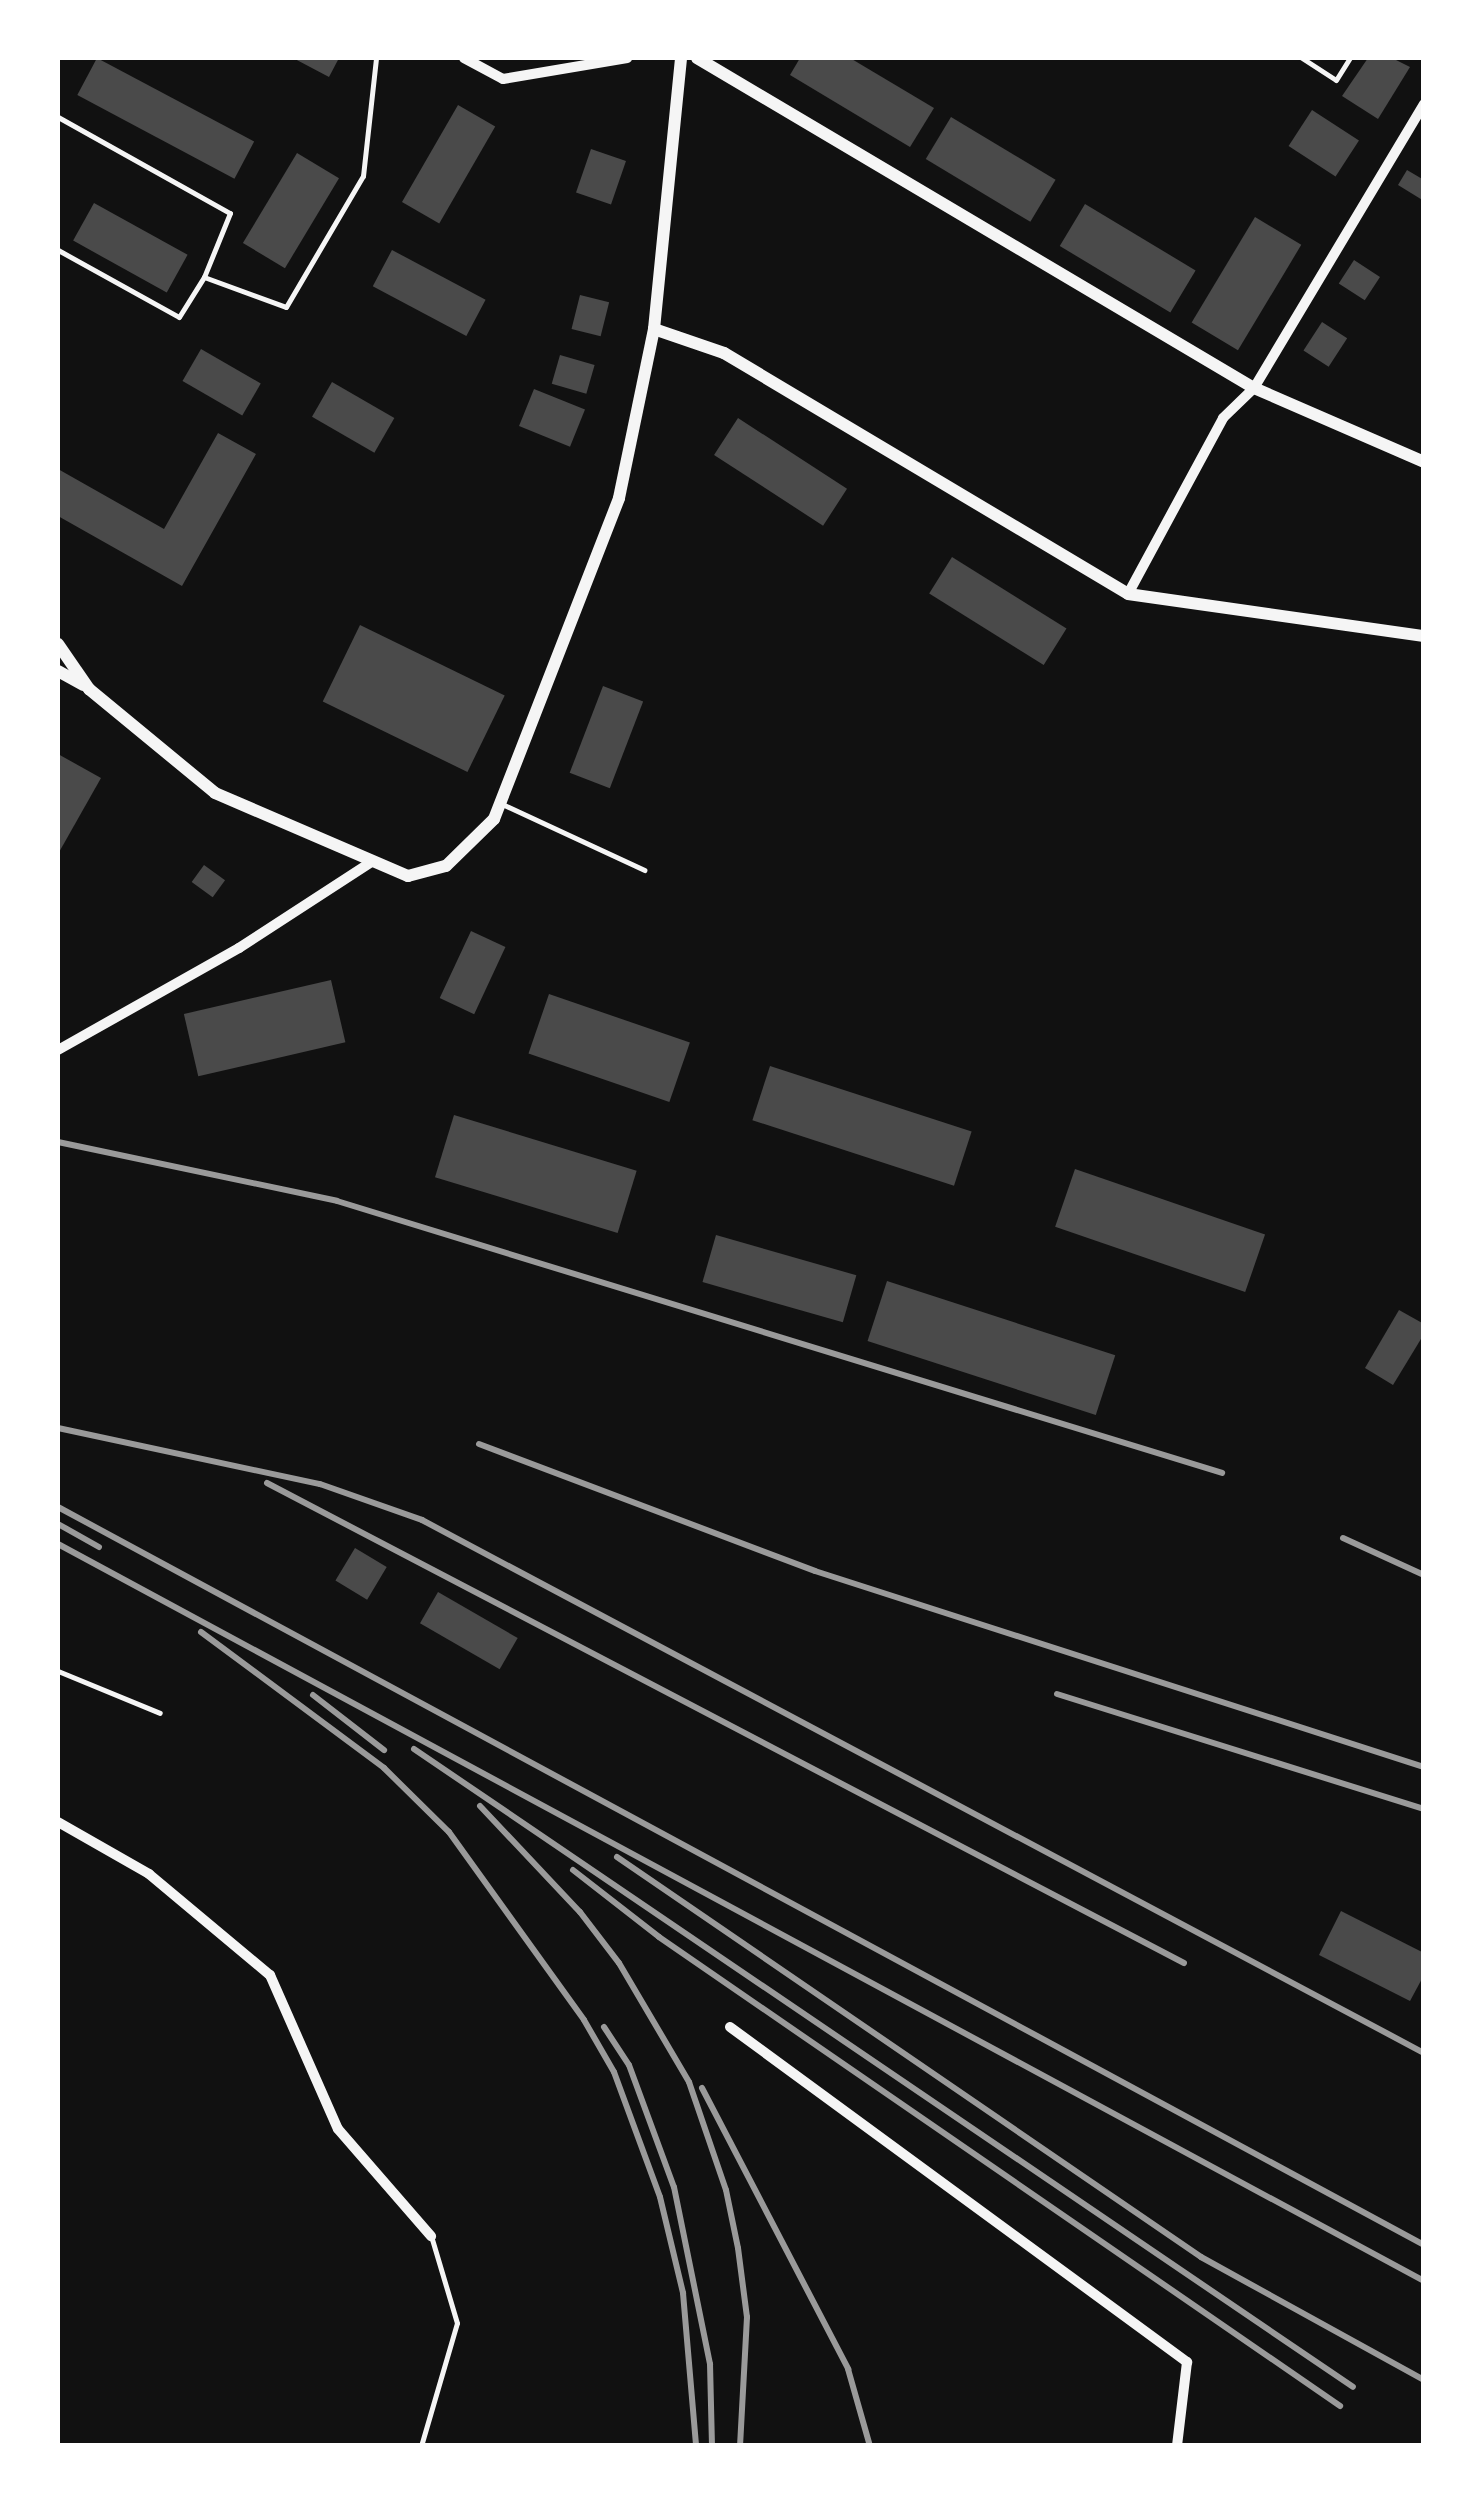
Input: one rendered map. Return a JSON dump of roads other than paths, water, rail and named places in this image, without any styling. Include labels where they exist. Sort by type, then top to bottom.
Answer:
[{"type":"street","points":[[464,58],[503,79],[627,58]]},
{"type":"street","points":[[58,670],[89,689],[215,793],[370,863],[408,876],[446,866],[494,820],[618,498],[654,329],[681,58]]},
{"type":"street","points":[[698,58],[1254,388],[1424,462]]},
{"type":"street","points":[[1128,594],[1223,418],[1254,388],[1424,104]]},
{"type":"street","points":[[654,329],[724,353],[1128,594],[1424,636]]},
{"type":"street","points":[[58,644],[89,689]]},
{"type":"street","points":[[58,1050],[239,948],[370,863]]},
{"type":"street","points":[[58,1822],[149,1874],[270,1975],[338,2130],[430,2236]]},
{"type":"street","points":[[730,2027],[1188,2362],[1176,2446]]},
{"type":"lane","points":[[204,277],[286,306],[363,176],[376,58]]},
{"type":"lane","points":[[1302,58],[1336,80],[1350,58]]},
{"type":"lane","points":[[58,117],[230,213],[204,277],[179,316],[58,250]]},
{"type":"lane","points":[[500,804],[644,870]]},
{"type":"lane","points":[[58,1671],[160,1713]]},
{"type":"lane","points":[[421,2446],[457,2323],[430,2236]]},
{"type":"railway","points":[[58,1142],[337,1201],[1222,1473]]},
{"type":"railway","points":[[58,1428],[320,1484],[422,1520],[1424,2053]]},
{"type":"railway","points":[[479,1444],[815,1571],[1424,1767]]},
{"type":"railway","points":[[267,1483],[1184,1963]]},
{"type":"railway","points":[[58,1507],[1424,2245]]},
{"type":"railway","points":[[58,1524],[99,1547]]},
{"type":"railway","points":[[1343,1538],[1424,1575]]},
{"type":"railway","points":[[58,1544],[1424,2281]]},
{"type":"railway","points":[[201,1632],[384,1768],[449,1832],[584,2020],[614,2072],[660,2197],[683,2293],[696,2446]]},
{"type":"railway","points":[[1057,1694],[1424,1809]]},
{"type":"railway","points":[[313,1695],[384,1750]]},
{"type":"railway","points":[[414,1749],[1353,2387]]},
{"type":"railway","points":[[480,1806],[580,1912],[619,1963],[689,2082],[726,2190],[738,2248],[747,2317],[740,2446]]},
{"type":"railway","points":[[617,1857],[1201,2257],[1424,2380]]},
{"type":"railway","points":[[573,1870],[659,1937],[1340,2406]]},
{"type":"railway","points":[[604,2027],[629,2065],[674,2187],[710,2364],[712,2446]]},
{"type":"railway","points":[[702,2088],[848,2369],[870,2446]]}]
